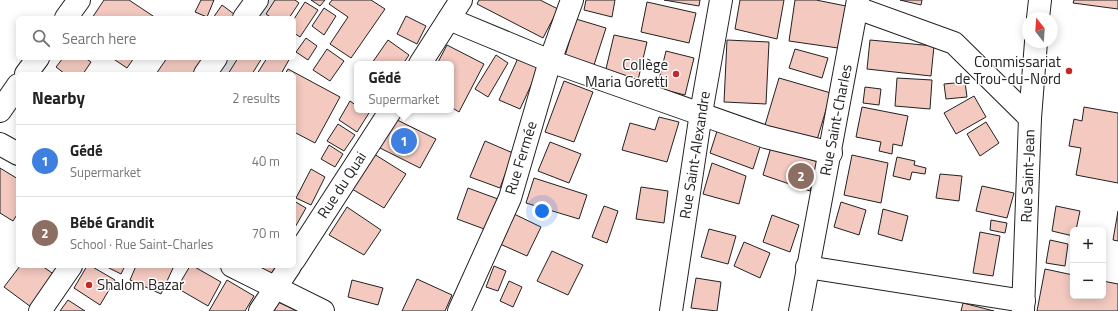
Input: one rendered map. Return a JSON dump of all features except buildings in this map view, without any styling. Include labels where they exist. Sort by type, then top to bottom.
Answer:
[{"type":"street","points":[[67,16],[79,0]]},
{"type":"street","points":[[245,16],[257,0]]},
{"type":"street","points":[[422,61],[461,0]]},
{"type":"street","name":"Rue Fermée","points":[[459,311],[510,198],[550,61],[572,0]]},
{"type":"street","name":"Rue Saint-Alexandre","points":[[671,311],[701,113],[721,0]]},
{"type":"street","points":[[1039,12],[1040,0]]},
{"type":"street","points":[[858,4],[954,43],[1030,118]]},
{"type":"street","name":"Rue Saint-Charles","points":[[800,311],[807,267],[831,153],[858,4]]},
{"type":"street","points":[[449,19],[550,61],[766,137],[831,153]]},
{"type":"street","name":"Rue Saint-Jean","points":[[1024,306],[1030,118],[1036,48]]},
{"type":"street","points":[[28,72],[36,60]]},
{"type":"street","points":[[206,72],[215,60]]},
{"type":"street","points":[[0,111],[16,88]]},
{"type":"street","name":"Rue du Quai","points":[[296,257],[388,113]]},
{"type":"street","points":[[0,144],[16,153]]},
{"type":"street","points":[[807,267],[1024,306]]},
{"type":"street","points":[[40,311],[71,268]]},
{"type":"street","points":[[236,268],[323,311]]},
{"type":"street","points":[[260,311],[289,268]]},
{"type":"waterway","points":[[258,16],[270,0]]},
{"type":"waterway","points":[[218,72],[228,60]]},
{"type":"place","name":"Commissariat de Trou-du-Nord","points":[[1069,71]]},
{"type":"place","name":"Collège Maria Goretti","points":[[676,74]]},
{"type":"place","name":"Gédé","points":[[404,141]]},
{"type":"place","name":"Bébé Grandit","points":[[801,176]]},
{"type":"place","name":"Shalom Bazar","points":[[89,285]]}]
